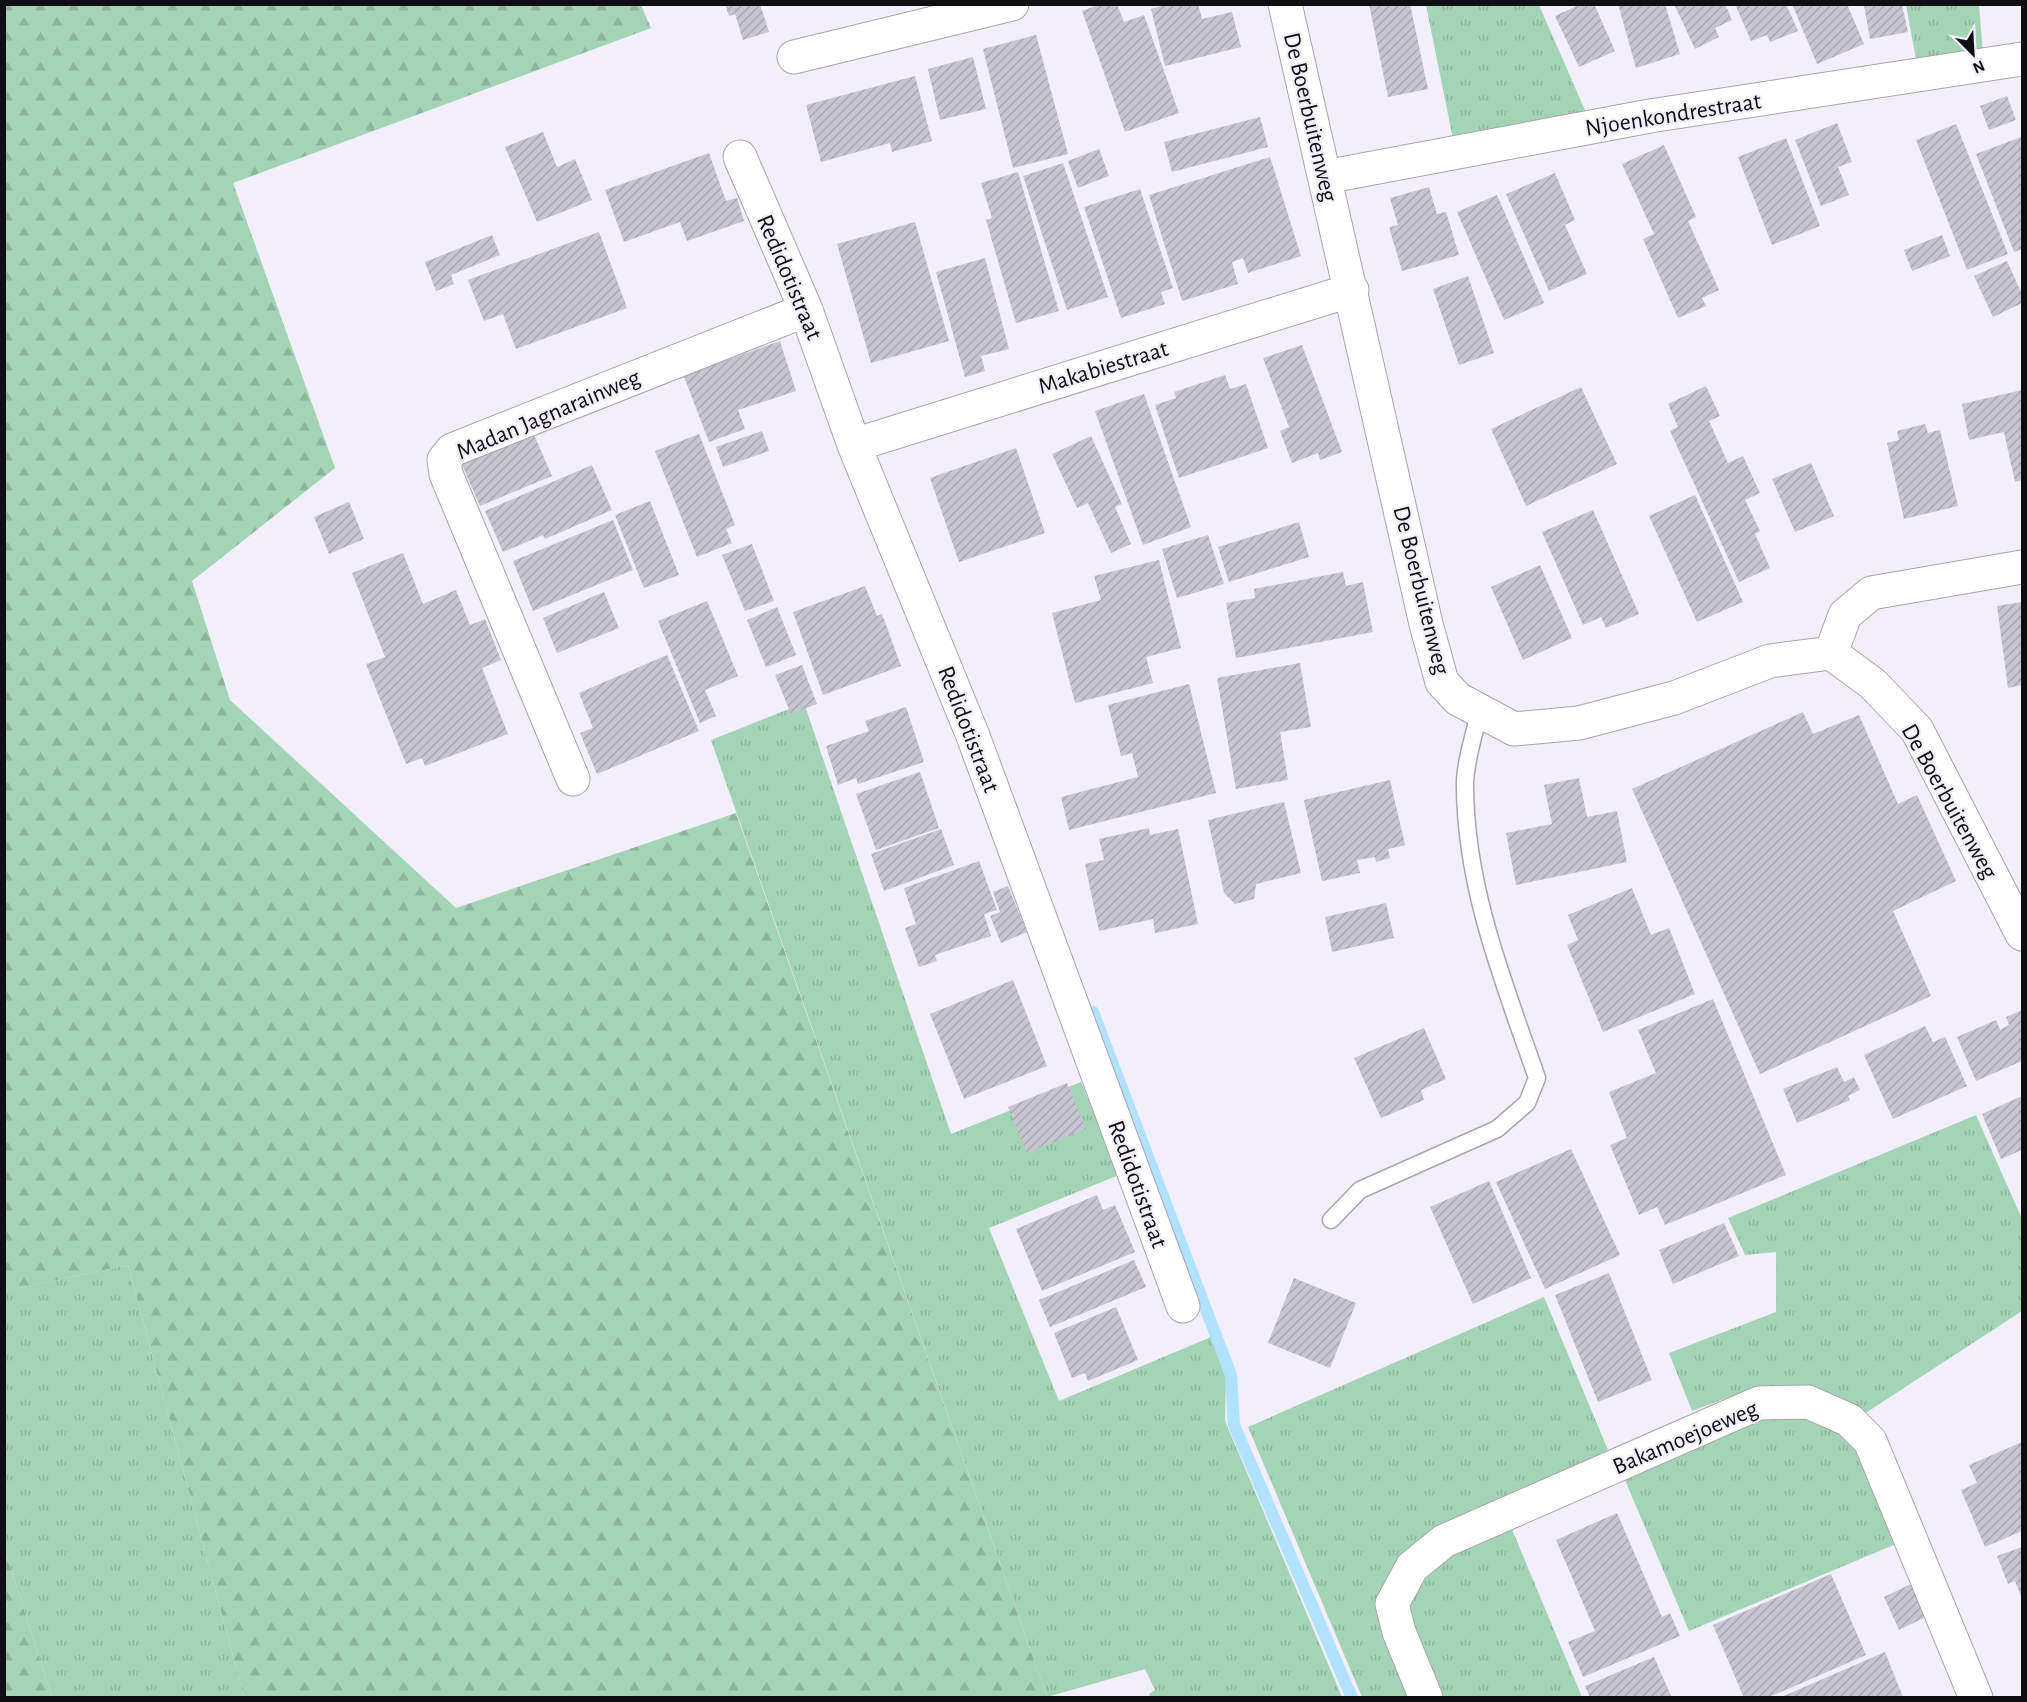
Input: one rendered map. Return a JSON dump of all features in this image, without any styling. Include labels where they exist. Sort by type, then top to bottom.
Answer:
[{"type":"street","points":[[794,57],[1012,4]]},
{"type":"street","name":"De Boerbuitenweg","points":[[1285,4],[1352,290],[1426,624],[1442,682],[1458,699],[1479,713],[1514,729],[1579,723],[1674,698],[1770,661],[1831,653],[1873,684],[1917,730],[2022,934]]},
{"type":"street","name":"Njoenkondrestraat","points":[[1325,177],[1650,116],[2022,59]]},
{"type":"street","name":"Redidotistraat","points":[[740,157],[806,310],[854,445],[973,736],[1183,1306]]},
{"type":"street","name":"Makabiestraat","points":[[854,445],[1352,290]]},
{"type":"street","name":"Madan Jagnarainweg","points":[[573,779],[446,474],[444,460],[452,450],[806,310]]},
{"type":"street","points":[[1831,653],[1845,615],[1871,593],[2022,567]]},
{"type":"street","name":"Bakamoejoeweg","points":[[1426,1698],[1399,1632],[1392,1604],[1412,1567],[1444,1541],[1759,1403],[1808,1401],[1849,1420],[1870,1441],[1976,1698]]},
{"type":"lane","points":[[1331,1220],[1360,1190],[1497,1129],[1527,1103],[1536,1078],[1485,927],[1469,848],[1465,783],[1479,713]]},
{"type":"green space","points":[[4,5],[641,5],[651,28],[233,183],[335,468],[192,581],[230,700],[456,908],[736,813],[1047,1697],[244,1697],[128,1265],[5,1291]]},
{"type":"green space","points":[[1426,5],[1539,5],[1588,117],[1454,144]]},
{"type":"green space","points":[[1906,5],[1979,5],[1983,54],[1917,64]]},
{"type":"green space","points":[[804,703],[951,1134],[1081,1082],[1119,1175],[989,1228],[1059,1401],[1211,1337],[1226,1374],[1225,1421],[1342,1697],[1150,1697],[1149,1694],[1155,1690],[1145,1669],[1047,1697],[711,740]]},
{"type":"green space","points":[[1976,1115],[2022,1219],[2022,1311],[1864,1414],[1819,1390],[1799,1386],[1759,1388],[1692,1411],[1669,1353],[1776,1312],[1776,1252],[1745,1255],[1728,1218]]},
{"type":"green space","points":[[128,1265],[244,1697],[52,1697],[5,1551],[4,1291]]},
{"type":"green space","points":[[1544,1297],[1608,1450],[1457,1519],[1381,1616],[1386,1644],[1408,1697],[1362,1697],[1248,1427]]},
{"type":"green space","points":[[1804,1415],[1839,1431],[1856,1447],[1869,1473],[1896,1544],[1689,1631],[1622,1473],[1742,1421]]},
{"type":"green space","points":[[1511,1527],[1582,1697],[1442,1697],[1412,1626],[1408,1604],[1425,1567]]},
{"type":"green space","points":[[5,1551],[52,1697],[5,1697]]},
{"type":"building","points":[[725,4],[760,4],[769,32],[743,40],[735,14],[729,16]]},
{"type":"building","points":[[1101,4],[1117,4],[1124,22],[1144,15],[1179,113],[1125,132],[1082,11]]},
{"type":"building","points":[[1169,4],[1198,4],[1202,19],[1232,12],[1241,47],[1165,66],[1151,9]]},
{"type":"building","points":[[1369,4],[1410,4],[1428,89],[1388,97]]},
{"type":"building","points":[[1581,4],[1594,4],[1615,51],[1579,67],[1555,16]]},
{"type":"building","points":[[1618,4],[1665,4],[1680,54],[1636,68]]},
{"type":"building","points":[[1674,4],[1725,4],[1732,20],[1715,28],[1719,37],[1695,49]]},
{"type":"building","points":[[1735,4],[1786,4],[1798,31],[1770,42],[1767,35],[1751,41]]},
{"type":"building","points":[[1792,4],[1847,4],[1864,44],[1817,64]]},
{"type":"building","points":[[1864,5],[1902,5],[1908,32],[1870,39]]},
{"type":"building","points":[[1036,35],[1068,154],[1013,168],[983,49]]},
{"type":"building","points":[[973,57],[986,109],[940,120],[928,69]]},
{"type":"building","points":[[915,76],[932,141],[892,152],[890,143],[821,162],[806,105]]},
{"type":"building","points":[[2007,96],[2016,120],[1989,130],[1980,106]]},
{"type":"building","points":[[1260,117],[1268,147],[1172,172],[1164,142]]},
{"type":"building","points":[[1837,123],[1852,162],[1838,167],[1849,195],[1821,206],[1795,140]]},
{"type":"building","points":[[1956,124],[2008,254],[1967,270],[1916,140]]},
{"type":"building","points":[[543,132],[557,167],[575,159],[592,200],[537,222],[505,147]]},
{"type":"building","points":[[2021,137],[2022,249],[2014,252],[1976,154]]},
{"type":"building","points":[[1786,138],[1820,226],[1772,245],[1738,157]]},
{"type":"building","points":[[1664,145],[1696,217],[1688,221],[1719,290],[1702,298],[1706,306],[1678,318],[1643,239],[1654,234],[1622,164]]},
{"type":"building","points":[[1099,149],[1109,176],[1078,188],[1068,161]]},
{"type":"building","points":[[709,153],[726,201],[737,198],[744,221],[687,241],[680,222],[624,242],[605,190]]},
{"type":"building","points":[[1270,157],[1301,256],[1248,273],[1243,258],[1232,262],[1238,284],[1182,301],[1149,195]]},
{"type":"building","points":[[1063,163],[1108,297],[1067,310],[1023,176]]},
{"type":"building","points":[[1018,172],[1059,311],[1016,323],[986,220],[992,218],[981,183]]},
{"type":"building","points":[[1555,173],[1575,220],[1565,225],[1587,274],[1549,291],[1506,194]]},
{"type":"building","points":[[1429,187],[1437,214],[1446,212],[1459,255],[1402,271],[1389,227],[1398,225],[1390,198]]},
{"type":"building","points":[[1140,189],[1173,288],[1161,292],[1165,304],[1121,318],[1084,207]]},
{"type":"building","points":[[1497,195],[1544,303],[1504,320],[1457,212]]},
{"type":"building","points":[[915,222],[949,341],[871,363],[837,244]]},
{"type":"building","points":[[599,232],[627,308],[516,349],[503,314],[484,321],[468,280]]},
{"type":"building","points":[[492,235],[500,255],[451,275],[454,284],[436,291],[425,262]]},
{"type":"building","points":[[1942,235],[1950,256],[1912,271],[1904,250]]},
{"type":"building","points":[[985,258],[1009,349],[981,356],[985,371],[965,377],[936,272]]},
{"type":"building","points":[[2007,261],[2022,294],[2022,303],[1993,317],[1974,276]]},
{"type":"building","points":[[1468,276],[1494,353],[1459,365],[1433,289]]},
{"type":"building","points":[[780,341],[796,391],[738,410],[745,429],[709,442],[681,369],[718,356],[719,363]]},
{"type":"building","points":[[1302,345],[1342,452],[1320,460],[1318,453],[1292,463],[1280,431],[1289,427],[1263,358]]},
{"type":"building","points":[[1225,375],[1230,389],[1246,384],[1268,448],[1179,478],[1155,405],[1176,398],[1174,392]]},
{"type":"building","points":[[1706,386],[1720,416],[1709,421],[1728,463],[1743,456],[1760,493],[1745,500],[1760,531],[1755,534],[1770,568],[1739,582],[1670,431],[1678,427],[1668,404]]},
{"type":"building","points":[[1581,387],[1617,464],[1526,506],[1491,429]]},
{"type":"building","points":[[2022,390],[2022,480],[2015,482],[2004,432],[1969,440],[1962,404]]},
{"type":"building","points":[[1144,394],[1191,527],[1143,545],[1095,411]]},
{"type":"building","points":[[1925,424],[1928,433],[1940,430],[1958,506],[1904,519],[1887,443],[1899,440],[1897,431]]},
{"type":"building","points":[[532,430],[552,476],[480,506],[460,460]]},
{"type":"building","points":[[762,431],[769,451],[723,467],[716,447]]},
{"type":"building","points":[[699,434],[735,525],[726,529],[732,543],[697,557],[655,451]]},
{"type":"building","points":[[1091,436],[1122,504],[1115,507],[1131,544],[1111,553],[1088,503],[1077,508],[1052,454]]},
{"type":"building","points":[[1016,448],[1045,533],[959,562],[930,478]]},
{"type":"building","points":[[1811,463],[1834,516],[1795,532],[1772,479]]},
{"type":"building","points":[[592,465],[612,510],[545,539],[543,535],[503,552],[485,511]]},
{"type":"building","points":[[1695,495],[1743,602],[1697,622],[1649,516]]},
{"type":"building","points":[[650,501],[679,575],[644,588],[615,515]]},
{"type":"building","points":[[349,502],[364,539],[329,554],[314,517]]},
{"type":"building","points":[[1593,510],[1639,614],[1606,628],[1601,617],[1583,625],[1542,532]]},
{"type":"building","points":[[613,520],[633,570],[533,611],[513,561]]},
{"type":"building","points":[[1299,522],[1309,557],[1229,582],[1218,547]]},
{"type":"building","points":[[1208,535],[1224,584],[1177,598],[1162,549]]},
{"type":"building","points":[[752,544],[774,601],[745,611],[722,555]]},
{"type":"building","points":[[403,553],[423,604],[456,590],[470,625],[485,619],[501,660],[482,668],[508,734],[425,766],[422,758],[406,764],[366,664],[385,657],[352,573]]},
{"type":"building","points":[[1159,560],[1181,648],[1146,657],[1153,683],[1075,703],[1052,613],[1101,600],[1094,576]]},
{"type":"building","points":[[1540,565],[1572,638],[1523,660],[1491,587]]},
{"type":"building","points":[[1343,572],[1346,586],[1363,582],[1373,632],[1236,658],[1226,603],[1255,598],[1254,589]]},
{"type":"building","points":[[865,586],[877,616],[882,614],[901,666],[823,695],[793,612]]},
{"type":"building","points":[[604,592],[619,628],[557,653],[543,618]]},
{"type":"building","points":[[707,601],[738,676],[705,690],[716,716],[700,723],[658,621]]},
{"type":"building","points":[[2022,602],[2022,685],[2008,688],[1997,606]]},
{"type":"building","points":[[777,607],[796,655],[766,667],[747,620]]},
{"type":"building","points":[[667,655],[699,731],[597,774],[580,733],[593,728],[579,693]]},
{"type":"building","points":[[1300,663],[1311,727],[1280,732],[1288,780],[1236,789],[1217,678]]},
{"type":"building","points":[[802,665],[817,704],[791,714],[775,675]]},
{"type":"building","points":[[1189,684],[1216,793],[1069,830],[1061,797],[1138,777],[1132,753],[1121,756],[1108,705]]},
{"type":"building","points":[[906,707],[924,762],[858,784],[856,778],[838,785],[826,746],[869,731],[865,721]]},
{"type":"building","points":[[1803,712],[1813,734],[1859,715],[1898,804],[1917,795],[1956,881],[1893,911],[1931,996],[1760,1074],[1632,789]]},
{"type":"building","points":[[920,772],[939,828],[876,850],[856,794]]},
{"type":"building","points":[[1579,778],[1587,817],[1617,811],[1627,862],[1516,885],[1506,833],[1552,824],[1544,785]]},
{"type":"building","points":[[1390,780],[1405,845],[1388,849],[1390,858],[1376,862],[1375,857],[1357,860],[1360,873],[1322,881],[1304,800]]},
{"type":"building","points":[[1284,802],[1301,873],[1256,884],[1254,899],[1235,904],[1224,893],[1208,820]]},
{"type":"building","points":[[1149,828],[1150,835],[1178,829],[1198,924],[1155,933],[1153,919],[1099,931],[1085,864],[1104,860],[1099,839]]},
{"type":"building","points":[[941,829],[954,865],[884,891],[871,854]]},
{"type":"building","points":[[979,861],[997,910],[984,914],[991,936],[935,955],[937,961],[919,967],[905,928],[916,924],[904,888]]},
{"type":"building","points":[[1008,886],[1027,932],[1001,943],[990,916],[1000,912],[993,892]]},
{"type":"building","points":[[1632,888],[1651,935],[1669,928],[1695,994],[1603,1032],[1567,945],[1578,940],[1568,915]]},
{"type":"building","points":[[1386,903],[1394,938],[1332,952],[1325,917]]},
{"type":"building","points":[[1013,980],[1047,1066],[964,1099],[930,1014]]},
{"type":"building","points":[[1713,999],[1786,1175],[1665,1225],[1657,1207],[1639,1215],[1610,1145],[1627,1138],[1609,1092],[1656,1073],[1638,1030]]},
{"type":"building","points":[[2022,1010],[2022,1061],[1976,1081],[1957,1037],[1996,1020],[2000,1030],[2009,1025],[2006,1017]]},
{"type":"building","points":[[1925,1026],[1933,1042],[1945,1037],[1967,1086],[1893,1119],[1864,1055]]},
{"type":"building","points":[[1424,1028],[1446,1079],[1421,1090],[1424,1100],[1381,1118],[1354,1058]]},
{"type":"building","points":[[1837,1067],[1844,1082],[1854,1077],[1860,1090],[1848,1096],[1850,1100],[1797,1123],[1783,1089]]},
{"type":"building","points":[[1067,1083],[1086,1129],[1027,1153],[1008,1107]]},
{"type":"building","points":[[2022,1096],[2022,1150],[2001,1159],[1982,1114]]},
{"type":"building","points":[[1571,1149],[1620,1255],[1545,1289],[1496,1182]]},
{"type":"building","points":[[1489,1181],[1531,1278],[1473,1304],[1430,1207]]},
{"type":"building","points":[[1097,1195],[1103,1210],[1115,1205],[1135,1252],[1042,1291],[1016,1229]]},
{"type":"building","points":[[1724,1223],[1739,1256],[1673,1284],[1659,1250]]},
{"type":"building","points":[[1134,1260],[1146,1287],[1050,1327],[1039,1300]]},
{"type":"building","points":[[1609,1273],[1652,1380],[1598,1402],[1555,1295]]},
{"type":"building","points":[[1294,1278],[1356,1303],[1330,1368],[1268,1343]]},
{"type":"building","points":[[1116,1307],[1138,1360],[1088,1381],[1085,1373],[1072,1378],[1054,1333]]},
{"type":"building","points":[[2022,1442],[2022,1531],[1985,1547],[1961,1490],[1977,1483],[1969,1465]]},
{"type":"building","points":[[1617,1513],[1662,1617],[1670,1613],[1680,1636],[1583,1677],[1568,1642],[1595,1631],[1556,1540]]},
{"type":"building","points":[[2022,1547],[2022,1599],[2015,1581],[2008,1584],[1997,1556]]},
{"type":"building","points":[[1831,1574],[1866,1655],[1767,1698],[1744,1698],[1713,1625]]},
{"type":"building","points":[[1911,1584],[1926,1617],[1899,1630],[1884,1597]]},
{"type":"building","points":[[1885,1652],[1903,1697],[1901,1698],[1779,1698]]},
{"type":"building","points":[[1654,1657],[1672,1698],[1590,1698],[1585,1686]]},
{"type":"waterway","points":[[1093,1012],[1231,1375],[1234,1425],[1352,1698]]}]
